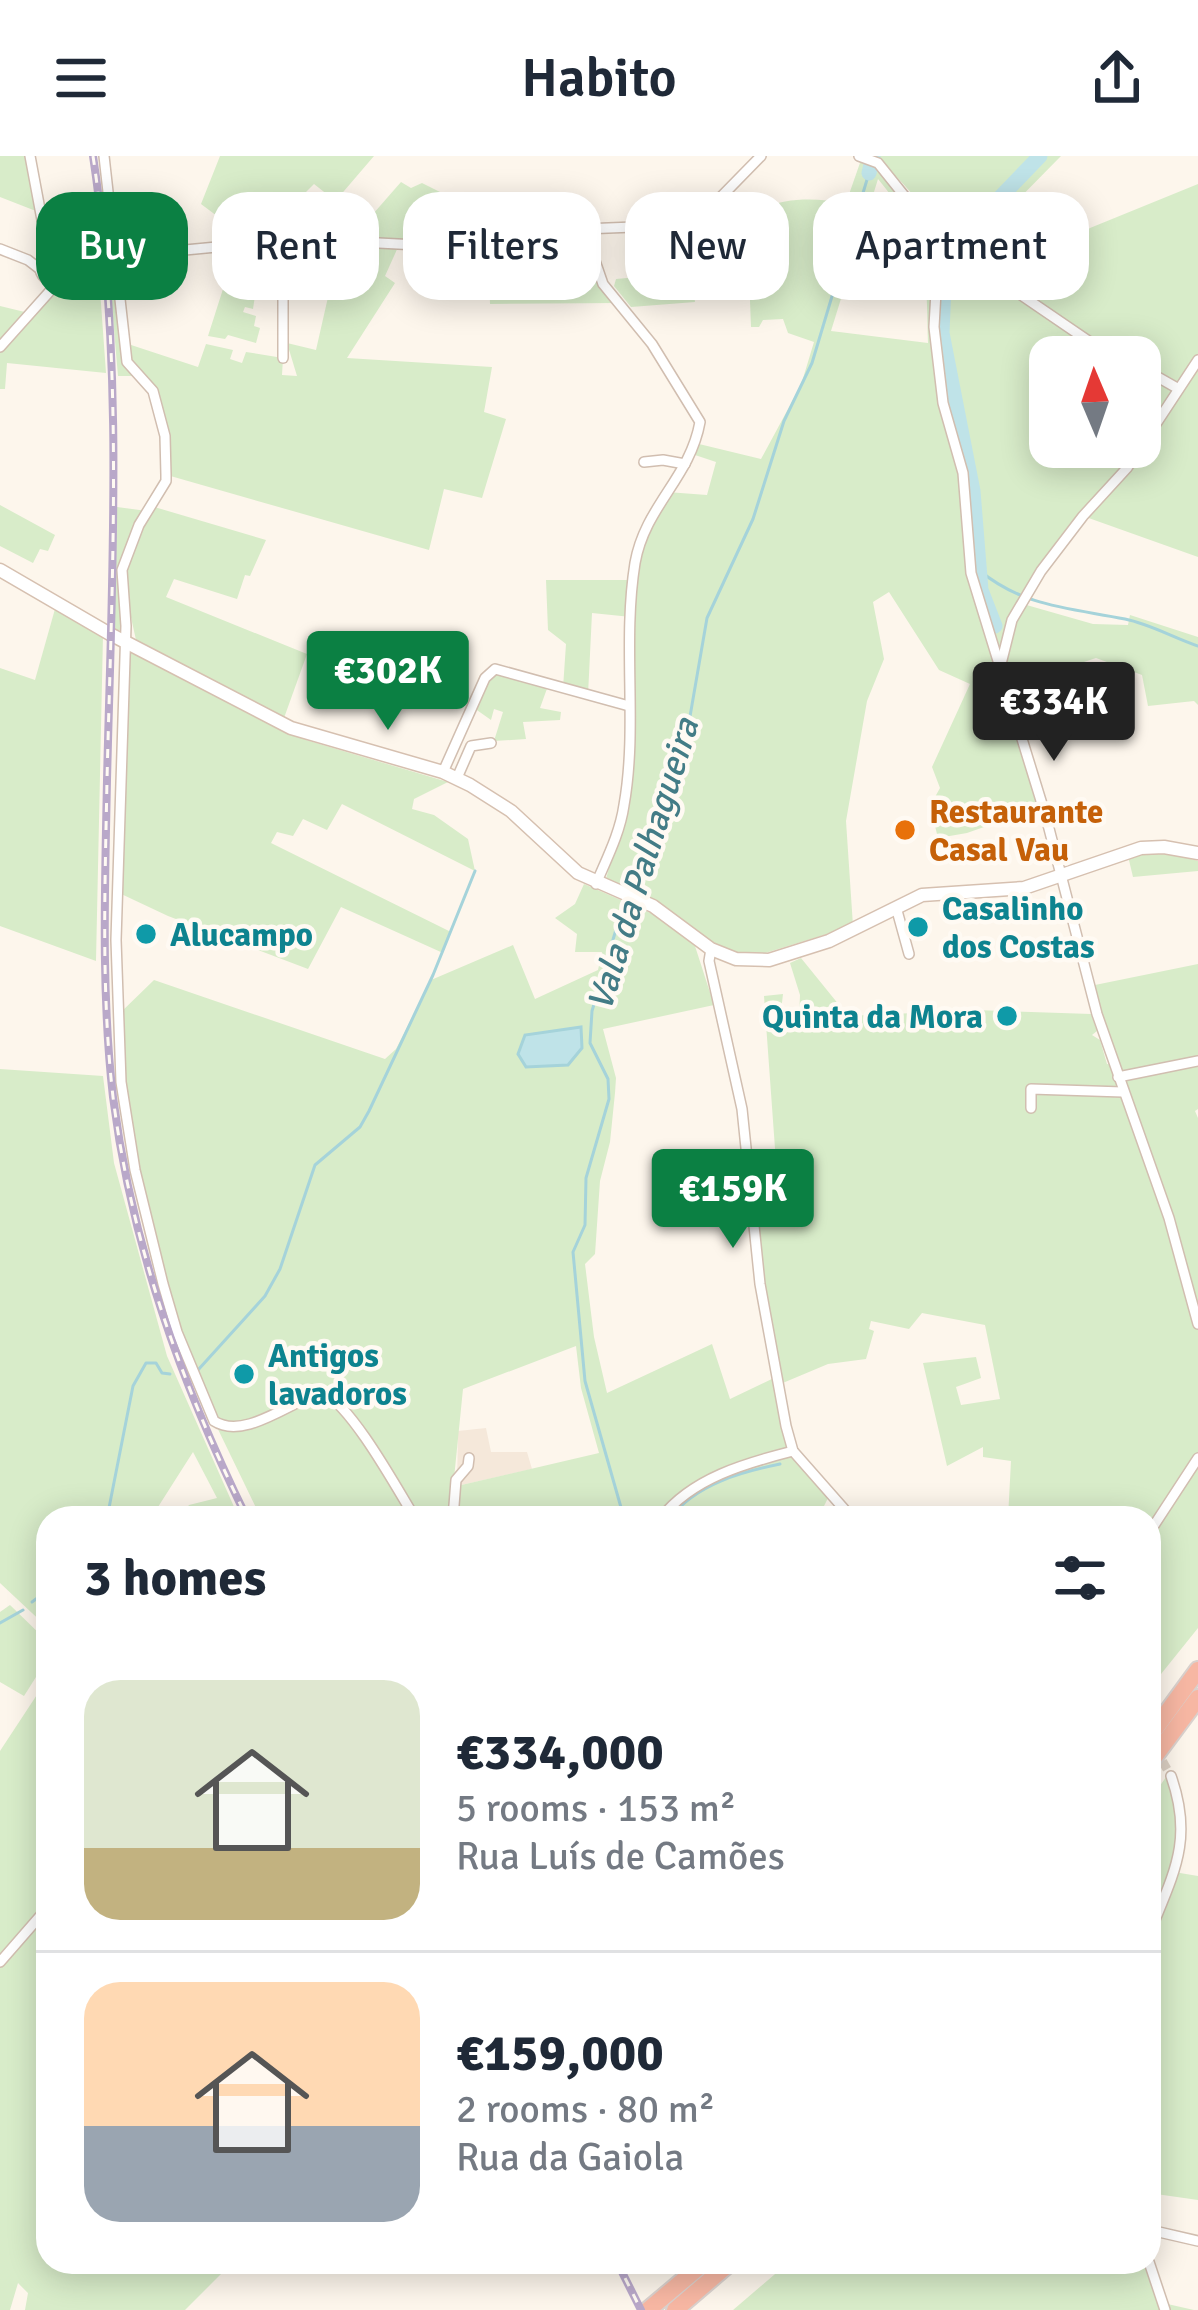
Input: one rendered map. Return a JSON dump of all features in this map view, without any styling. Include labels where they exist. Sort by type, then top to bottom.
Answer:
[{"type":"highway","points":[[1161,1721],[1198,1670]]},
{"type":"highway","points":[[1161,1748],[1198,1698]]},
{"type":"highway","points":[[672,2302],[696,2274]]},
{"type":"highway","points":[[648,2310],[672,2302],[713,2274]]},
{"type":"street","points":[[30,156],[37,192]]},
{"type":"street","points":[[104,156],[109,192]]},
{"type":"street","points":[[601,229],[659,226],[697,213],[716,203],[761,156]]},
{"type":"street","points":[[868,159],[897,192]]},
{"type":"street","points":[[0,249],[36,262]]},
{"type":"street","points":[[596,884],[624,808],[635,565],[644,528],[685,464],[700,422],[652,344],[601,278]]},
{"type":"street","points":[[0,347],[42,300]]},
{"type":"street","points":[[122,300],[127,362],[153,391],[165,436],[166,481],[139,525],[122,570],[126,626],[116,940],[121,1082],[135,1170],[178,1332],[214,1421],[232,1428],[323,1392],[334,1398],[363,1437],[407,1506]]},
{"type":"street","points":[[283,300],[283,358]]},
{"type":"street","points":[[937,300],[934,327],[943,403],[963,473],[971,573],[1001,664],[1097,1014],[1168,1218],[1198,1324]]},
{"type":"street","points":[[1030,300],[1087,336]]},
{"type":"street","points":[[1001,664],[1012,620],[1041,571],[1127,468],[1198,360]]},
{"type":"street","points":[[1161,379],[1177,388]]},
{"type":"street","points":[[644,462],[685,464]]},
{"type":"street","points":[[0,570],[123,641],[310,735],[450,776],[512,811],[569,866],[596,884],[662,912],[711,949],[744,961],[769,960],[843,936],[922,895],[1012,890],[1141,848],[1198,854]]},
{"type":"street","points":[[450,776],[485,678],[495,669],[628,706]]},
{"type":"street","points":[[450,776],[471,746],[491,743]]},
{"type":"street","points":[[896,907],[909,954]]},
{"type":"street","points":[[711,949],[709,961],[742,1108],[749,1199],[772,1355],[793,1451],[841,1506]]},
{"type":"street","points":[[1118,1077],[1198,1061]]},
{"type":"street","points":[[1031,1108],[1031,1088],[1124,1092]]},
{"type":"street","points":[[670,1506],[719,1474],[793,1451]]},
{"type":"street","points":[[454,1506],[456,1480],[469,1458]]},
{"type":"street","points":[[1161,1515],[1198,1458]]},
{"type":"street","points":[[1161,1905],[1184,1828],[1171,1776]]},
{"type":"street","points":[[0,1962],[36,1921]]},
{"type":"street","points":[[1161,2232],[1198,2241]]},
{"type":"street","points":[[1153,2274],[1165,2310]]},
{"type":"shaded area","points":[[486,1428],[491,1452],[527,1452],[532,1469],[457,1486],[458,1431]]},
{"type":"green space","points":[[0,156],[30,156],[36,211],[0,197]]},
{"type":"green space","points":[[220,156],[374,156],[343,192],[324,192],[314,184],[306,192],[212,192],[212,212],[201,204]]},
{"type":"green space","points":[[871,156],[1061,156],[1026,192],[910,192]]},
{"type":"green space","points":[[861,160],[875,165],[904,192],[888,192],[878,179],[874,192],[850,192]]},
{"type":"green space","points":[[401,182],[411,188],[422,183],[440,192],[403,192],[403,245],[385,276],[395,283],[347,358],[492,367],[484,412],[506,419],[482,498],[444,489],[429,550],[167,475],[162,421],[153,397],[136,376],[118,376],[111,300],[119,300],[125,343],[198,367],[206,344],[233,350],[230,359],[242,363],[246,352],[283,358],[282,375],[297,376],[287,343],[316,350],[327,300],[379,300],[379,207]]},
{"type":"green space","points":[[1198,184],[1198,557],[1083,516],[1023,604],[1093,624],[1128,625],[1130,615],[1198,637],[1198,705],[1194,701],[1148,706],[1142,675],[1096,658],[1075,665],[1102,707],[1022,720],[1050,815],[1017,726],[1036,803],[1029,811],[938,838],[930,806],[940,788],[932,767],[970,684],[939,670],[889,592],[873,602],[884,659],[867,701],[846,821],[853,926],[759,955],[714,943],[650,899],[606,879],[625,808],[631,617],[592,613],[588,695],[563,688],[566,644],[548,630],[546,580],[635,580],[644,528],[667,492],[707,495],[716,462],[695,455],[699,444],[761,459],[801,385],[814,342],[788,333],[783,319],[763,320],[759,327],[751,327],[750,300],[789,300],[789,201],[813,200],[813,300],[841,300],[831,331],[928,343],[927,300],[1089,300],[1089,229]]},
{"type":"green space","points":[[625,278],[625,300],[614,286],[616,279]]},
{"type":"green space","points":[[601,280],[619,303],[490,304],[490,300],[601,300]]},
{"type":"green space","points":[[49,300],[101,300],[106,373],[7,363],[5,389],[0,389],[0,306],[33,314]]},
{"type":"green space","points":[[219,300],[254,300],[253,309],[245,307],[243,312],[256,316],[254,326],[260,328],[256,343],[228,335],[225,339],[208,336]]},
{"type":"green space","points":[[625,300],[695,302],[631,307]]},
{"type":"green space","points":[[0,505],[55,535],[48,551],[40,549],[33,563],[0,546]]},
{"type":"green space","points":[[151,506],[266,540],[237,599],[174,579],[166,597],[307,654],[284,718],[136,640],[123,581],[120,630],[113,630],[117,507],[147,511]]},
{"type":"green space","points":[[55,609],[103,635],[96,961],[0,926],[0,668],[35,680]]},
{"type":"green space","points":[[127,650],[306,740],[448,782],[414,799],[412,809],[434,815],[468,839],[475,871],[342,804],[327,830],[303,819],[293,836],[277,832],[271,843],[451,932],[443,953],[341,907],[308,969],[117,892]]},
{"type":"green space","points":[[495,669],[549,683],[540,708],[561,712],[560,720],[523,722],[526,739],[494,741],[503,712],[494,709],[491,720],[474,708]]},
{"type":"green space","points":[[1169,853],[1198,861],[1198,871],[1133,877],[1128,856]]},
{"type":"green space","points":[[584,884],[660,917],[695,946],[714,1005],[603,1029],[616,1078],[615,1093],[600,1181],[595,1254],[585,1264],[607,1393],[712,1344],[730,1399],[776,1377],[748,1171],[777,1176],[764,996],[783,994],[780,1020],[799,1021],[800,995],[790,963],[801,958],[848,1016],[914,1013],[916,1008],[1091,1014],[1097,1031],[1092,1035],[1100,1040],[1107,1064],[1113,1065],[1090,986],[1198,964],[1198,1628],[1161,1674],[1161,1506],[1009,1506],[1011,1461],[983,1457],[983,1447],[947,1466],[923,1363],[976,1357],[981,1378],[956,1387],[961,1405],[1000,1399],[985,1325],[922,1313],[909,1329],[871,1321],[869,1329],[874,1331],[866,1359],[828,1364],[778,1385],[793,1450],[829,1496],[824,1506],[454,1506],[457,1486],[599,1453],[581,1388],[576,1346],[463,1389],[451,1506],[411,1506],[363,1427],[323,1387],[239,1424],[219,1420],[177,1332],[135,1170],[118,1015],[154,980],[385,1059],[396,1049],[431,980],[513,945],[535,999],[598,970],[602,952],[575,952],[577,934],[555,918],[575,904]]},
{"type":"green space","points":[[0,1069],[103,1076],[114,1163],[167,1356],[234,1506],[188,1506],[217,1498],[193,1452],[159,1506],[36,1506],[36,1617],[0,1583]]},
{"type":"green space","points":[[323,1392],[334,1398],[407,1506],[255,1506],[214,1421],[232,1428]]},
{"type":"green space","points":[[10,1605],[36,1630],[36,1677],[24,1696],[0,1682],[0,1612]]},
{"type":"green space","points":[[36,1696],[36,2274],[221,2274],[185,2310],[25,2310],[28,2293],[18,2283],[10,2310],[0,2310],[0,1751]]},
{"type":"green space","points":[[1169,1773],[1180,1800],[1174,1872],[1198,1876],[1198,2200],[1161,2195],[1161,1784]]},
{"type":"green space","points":[[775,2274],[1153,2274],[1163,2303],[1194,2310],[733,2310]]},
{"type":"water","points":[[581,1027],[582,1048],[568,1065],[526,1067],[518,1054],[525,1035]]},
{"type":"waterway","name":"Vala da Palhagueira","points":[[869,173],[873,156]]},
{"type":"waterway","points":[[995,626],[981,590],[973,491],[942,333],[945,262],[961,238],[1040,156]]},
{"type":"waterway","name":"Vala da Palhagueira","points":[[629,890],[688,728],[707,618],[753,519],[784,421],[812,363],[869,173]]},
{"type":"waterway","points":[[980,571],[1031,599],[1134,621],[1198,646]]},
{"type":"waterway","points":[[198,1370],[265,1296],[280,1269],[315,1165],[360,1127],[369,1111],[475,871]]},
{"type":"waterway","name":"Vala da Palhagueira","points":[[621,1506],[585,1381],[573,1252],[585,1225],[586,1178],[609,1099],[608,1079],[590,1043],[592,1011],[625,899]]},
{"type":"waterway","points":[[109,1506],[133,1386],[146,1363],[156,1363],[162,1373],[170,1374]]},
{"type":"waterway","points":[[681,1506],[706,1488],[780,1464]]},
{"type":"waterway","points":[[32,1602],[36,1599]]},
{"type":"waterway","points":[[0,1623],[23,1610]]},
{"type":"tunnel","points":[[1161,1759],[1171,1776]]},
{"type":"railway","points":[[93,156],[103,233],[112,389],[105,939],[113,1097],[133,1207],[162,1313],[242,1506]]},
{"type":"railway","points":[[623,2274],[641,2310]]},
{"type":"place","name":"Restaurante Casal Vau","points":[[905,830]]},
{"type":"place","name":"Casalinho dos Costas","points":[[918,927]]},
{"type":"place","name":"Alucampo","points":[[146,934]]},
{"type":"place","name":"Quinta da Mora","points":[[1007,1016]]},
{"type":"place","name":"Antigos lavadoros","points":[[244,1374]]}]
